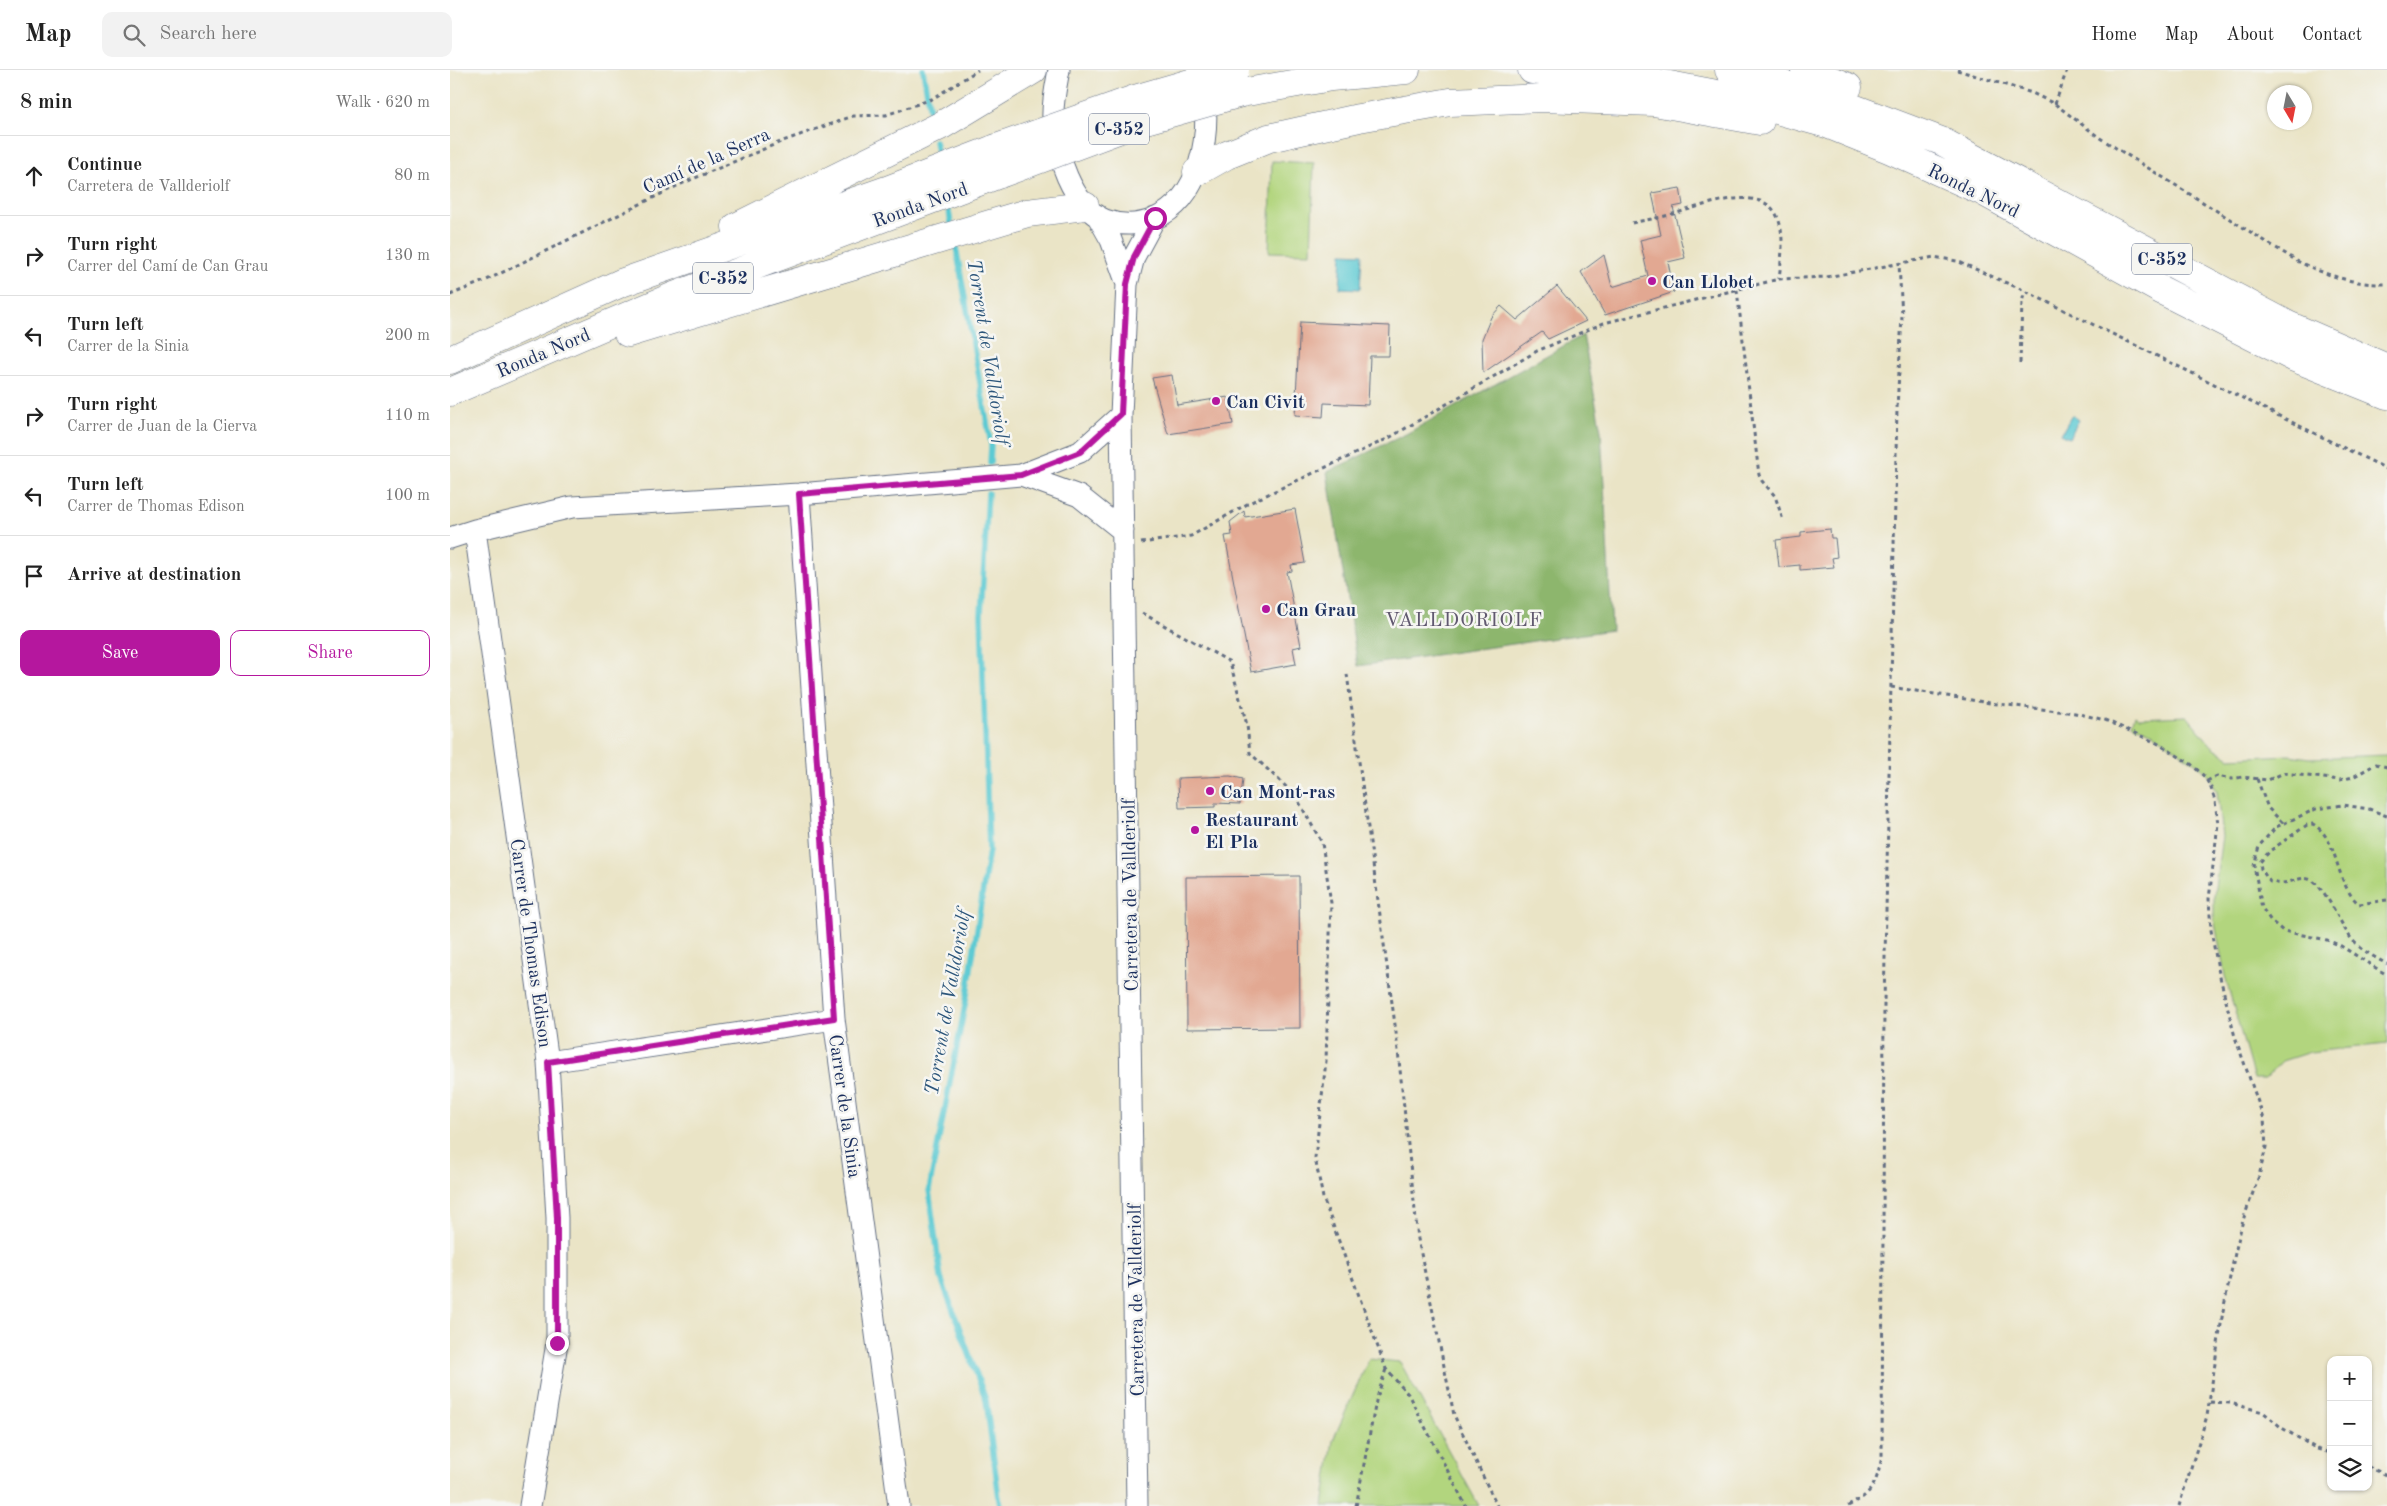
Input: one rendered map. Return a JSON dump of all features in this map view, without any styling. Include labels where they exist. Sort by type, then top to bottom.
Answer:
[{"type":"highway","points":[[621,283],[942,125],[1033,70]]},
{"type":"highway","name":"Ronda Nord","points":[[450,360],[621,283],[887,190],[997,162],[1142,121],[1238,81],[1331,77],[1406,70]]},
{"type":"highway","name":"Ronda Nord","points":[[1532,70],[1617,75],[1727,96],[1827,124],[1889,149],[1982,191],[2161,290],[2295,358],[2387,395]]},
{"type":"highway","name":"Ronda Nord","points":[[1729,70],[1811,92],[1941,141],[2288,325],[2387,368]]},
{"type":"highway","points":[[1806,70],[1913,115],[1941,141]]},
{"type":"highway","points":[[1197,172],[1227,155],[1269,138],[1359,118],[1450,102],[1542,98],[1654,102],[1774,124],[1830,140],[1889,149]]},
{"type":"highway","name":"Ronda Nord","points":[[450,392],[674,296],[997,162]]},
{"type":"highway","points":[[516,364],[572,353],[651,325],[1027,213],[1091,210]]},
{"type":"highway","points":[[2295,358],[2314,379],[2387,414]]},
{"type":"street","name":"Carretera de Vallderiolf","points":[[1059,70],[1053,118],[1056,140],[1069,182],[1111,240],[1127,284]]},
{"type":"street","points":[[1091,210],[1105,220],[1130,225],[1162,215],[1182,198],[1197,172],[1205,142],[1207,114],[1200,70]]},
{"type":"street","name":"Carretera de Vallderiolf","points":[[1137,1506],[1132,1030],[1122,600],[1121,414],[1127,284],[1134,257],[1155,218]]},
{"type":"street","points":[[450,538],[475,530],[572,507],[799,494],[1021,475],[1080,452],[1121,414]]},
{"type":"street","points":[[1021,475],[1079,496],[1123,539]]},
{"type":"street","name":"Carrer de la Sinia","points":[[799,494],[834,1018],[899,1506]]},
{"type":"street","name":"Carrer de Thomas Edison","points":[[475,530],[548,1062],[557,1218],[557,1343],[530,1506]]},
{"type":"street","points":[[548,1062],[834,1018]]},
{"type":"path","name":"Camí de la Serra","points":[[450,295],[487,280],[681,184],[775,144],[853,116],[886,115],[932,98],[978,70]]},
{"type":"path","points":[[1957,70],[2032,93],[2055,104],[2100,138],[2297,261],[2326,275],[2346,280],[2387,284]]},
{"type":"path","points":[[2055,104],[2068,70]]},
{"type":"path","points":[[1632,223],[1738,198],[1768,204],[1776,214],[1780,225],[1782,254],[1780,279]]},
{"type":"path","points":[[1123,539],[1191,536],[1249,503],[1389,438],[1537,351],[1604,323],[1780,279],[1826,277],[1922,258],[1945,258],[2025,291],[2387,469]]},
{"type":"path","points":[[1848,1506],[1858,1501],[1876,1485],[1882,1457],[1884,1003],[1898,408],[1902,316],[1899,264]]},
{"type":"path","points":[[1736,290],[1759,475],[1775,496],[1783,520]]},
{"type":"path","points":[[2020,364],[2022,302],[2025,291]]},
{"type":"path","points":[[1122,600],[1148,619],[1230,662],[1247,725],[1250,753],[1296,795],[1322,844],[1331,902],[1326,1061],[1315,1158],[1323,1198],[1386,1369],[1408,1394],[1466,1506]]},
{"type":"path","points":[[1347,674],[1396,1032],[1418,1238],[1454,1415],[1497,1506]]},
{"type":"path","points":[[1891,687],[1990,703],[2075,712],[2105,720],[2157,743],[2199,770],[2207,781],[2215,801],[2218,824],[2209,899],[2213,944],[2235,1037],[2260,1104],[2266,1134],[2266,1147],[2243,1220],[2235,1254],[2223,1311],[2210,1402],[2179,1506]]},
{"type":"path","points":[[2207,781],[2217,776],[2232,779],[2242,776],[2268,780],[2284,773],[2340,780],[2353,777],[2376,764],[2387,767]]},
{"type":"path","points":[[2257,778],[2268,808],[2283,823]]},
{"type":"path","points":[[2387,816],[2343,805],[2316,809],[2276,827],[2259,846],[2254,866],[2262,908],[2283,931],[2327,940],[2387,976]]},
{"type":"path","points":[[2387,900],[2360,904],[2353,898],[2342,879],[2328,838],[2313,824],[2307,825],[2271,850],[2260,862],[2261,869],[2270,882],[2282,883],[2303,878],[2313,880],[2329,900],[2334,914],[2350,937],[2359,946],[2387,964]]},
{"type":"path","points":[[1356,1506],[1376,1401],[1386,1369]]},
{"type":"path","points":[[2210,1402],[2230,1404],[2263,1412],[2282,1428],[2316,1448],[2327,1452]]},
{"type":"path","points":[[2372,1469],[2387,1475]]},
{"type":"green space","points":[[1272,161],[1314,163],[1311,253],[1269,252]]},
{"type":"green space","points":[[1583,335],[1601,431],[1612,630],[1358,666],[1327,472],[1406,434]]},
{"type":"green space","points":[[2135,715],[2139,718],[2187,716],[2212,746],[2230,758],[2289,755],[2310,758],[2387,755],[2387,1044],[2310,1052],[2282,1061],[2265,1079],[2254,1079],[2225,976],[2214,918],[2214,895],[2222,836],[2217,792],[2210,777],[2201,767],[2151,732],[2132,724]]},
{"type":"green space","points":[[1369,1359],[1400,1362],[1479,1506],[1323,1506],[1333,1440]]},
{"type":"water","points":[[1342,253],[1362,254],[1360,289],[1340,288]]},
{"type":"water","points":[[2072,415],[2079,420],[2069,438],[2061,434]]},
{"type":"building","name":"Can Llobet","points":[[1680,188],[1683,205],[1673,207],[1685,258],[1668,262],[1674,292],[1605,315],[1581,272],[1604,255],[1612,287],[1648,276],[1640,240],[1661,235],[1652,193]]},
{"type":"building","points":[[1557,286],[1586,321],[1548,339],[1542,332],[1483,373],[1482,339],[1491,317],[1501,306],[1517,320]]},
{"type":"building","points":[[1300,322],[1390,326],[1389,356],[1370,356],[1368,405],[1324,403],[1323,417],[1295,415]]},
{"type":"building","name":"Can Civit","points":[[1172,375],[1177,405],[1228,397],[1233,424],[1168,434],[1152,378]]},
{"type":"building","name":"Can Grau","points":[[1295,509],[1305,563],[1291,565],[1292,571],[1287,572],[1301,646],[1293,648],[1296,664],[1251,672],[1225,536],[1232,535],[1230,522],[1244,511],[1245,517]]},
{"type":"building","points":[[1830,529],[1831,538],[1835,538],[1837,557],[1832,558],[1834,567],[1800,570],[1800,565],[1779,567],[1776,540],[1801,537],[1801,532]]},
{"type":"building","name":"Can Mont-ras","points":[[1230,776],[1243,779],[1240,804],[1215,803],[1215,807],[1179,808],[1178,778]]},
{"type":"building","points":[[1299,876],[1300,1028],[1187,1029],[1186,877]]},
{"type":"waterway","name":"Torrent de Valldoriolf","points":[[923,70],[931,118]]},
{"type":"waterway","name":"Torrent de Valldoriolf","points":[[935,141],[937,152]]},
{"type":"waterway","name":"Torrent de Valldoriolf","points":[[949,211],[951,224]]},
{"type":"waterway","name":"Torrent de Valldoriolf","points":[[956,247],[991,445],[990,463]]},
{"type":"waterway","name":"Torrent de Valldoriolf","points":[[988,493],[981,615],[989,850],[967,995],[929,1190],[941,1278],[986,1400],[1000,1506]]},
{"type":"place","name":"Can Llobet","points":[[1652,281]]},
{"type":"place","name":"Can Civit","points":[[1216,401]]},
{"type":"place","name":"Can Grau","points":[[1266,609]]},
{"type":"place","name":"Can Mont-ras","points":[[1210,791]]},
{"type":"place","name":"Restaurant El Pla","points":[[1195,830]]},
{"type":"district","name":"VALLDORIOLF","points":[[1464,619]]},
{"type":"route","points":[[557,1343],[557,1218],[548,1062],[834,1018],[799,494],[1021,475],[1080,452],[1121,414],[1127,284],[1134,257],[1155,218]]}]
